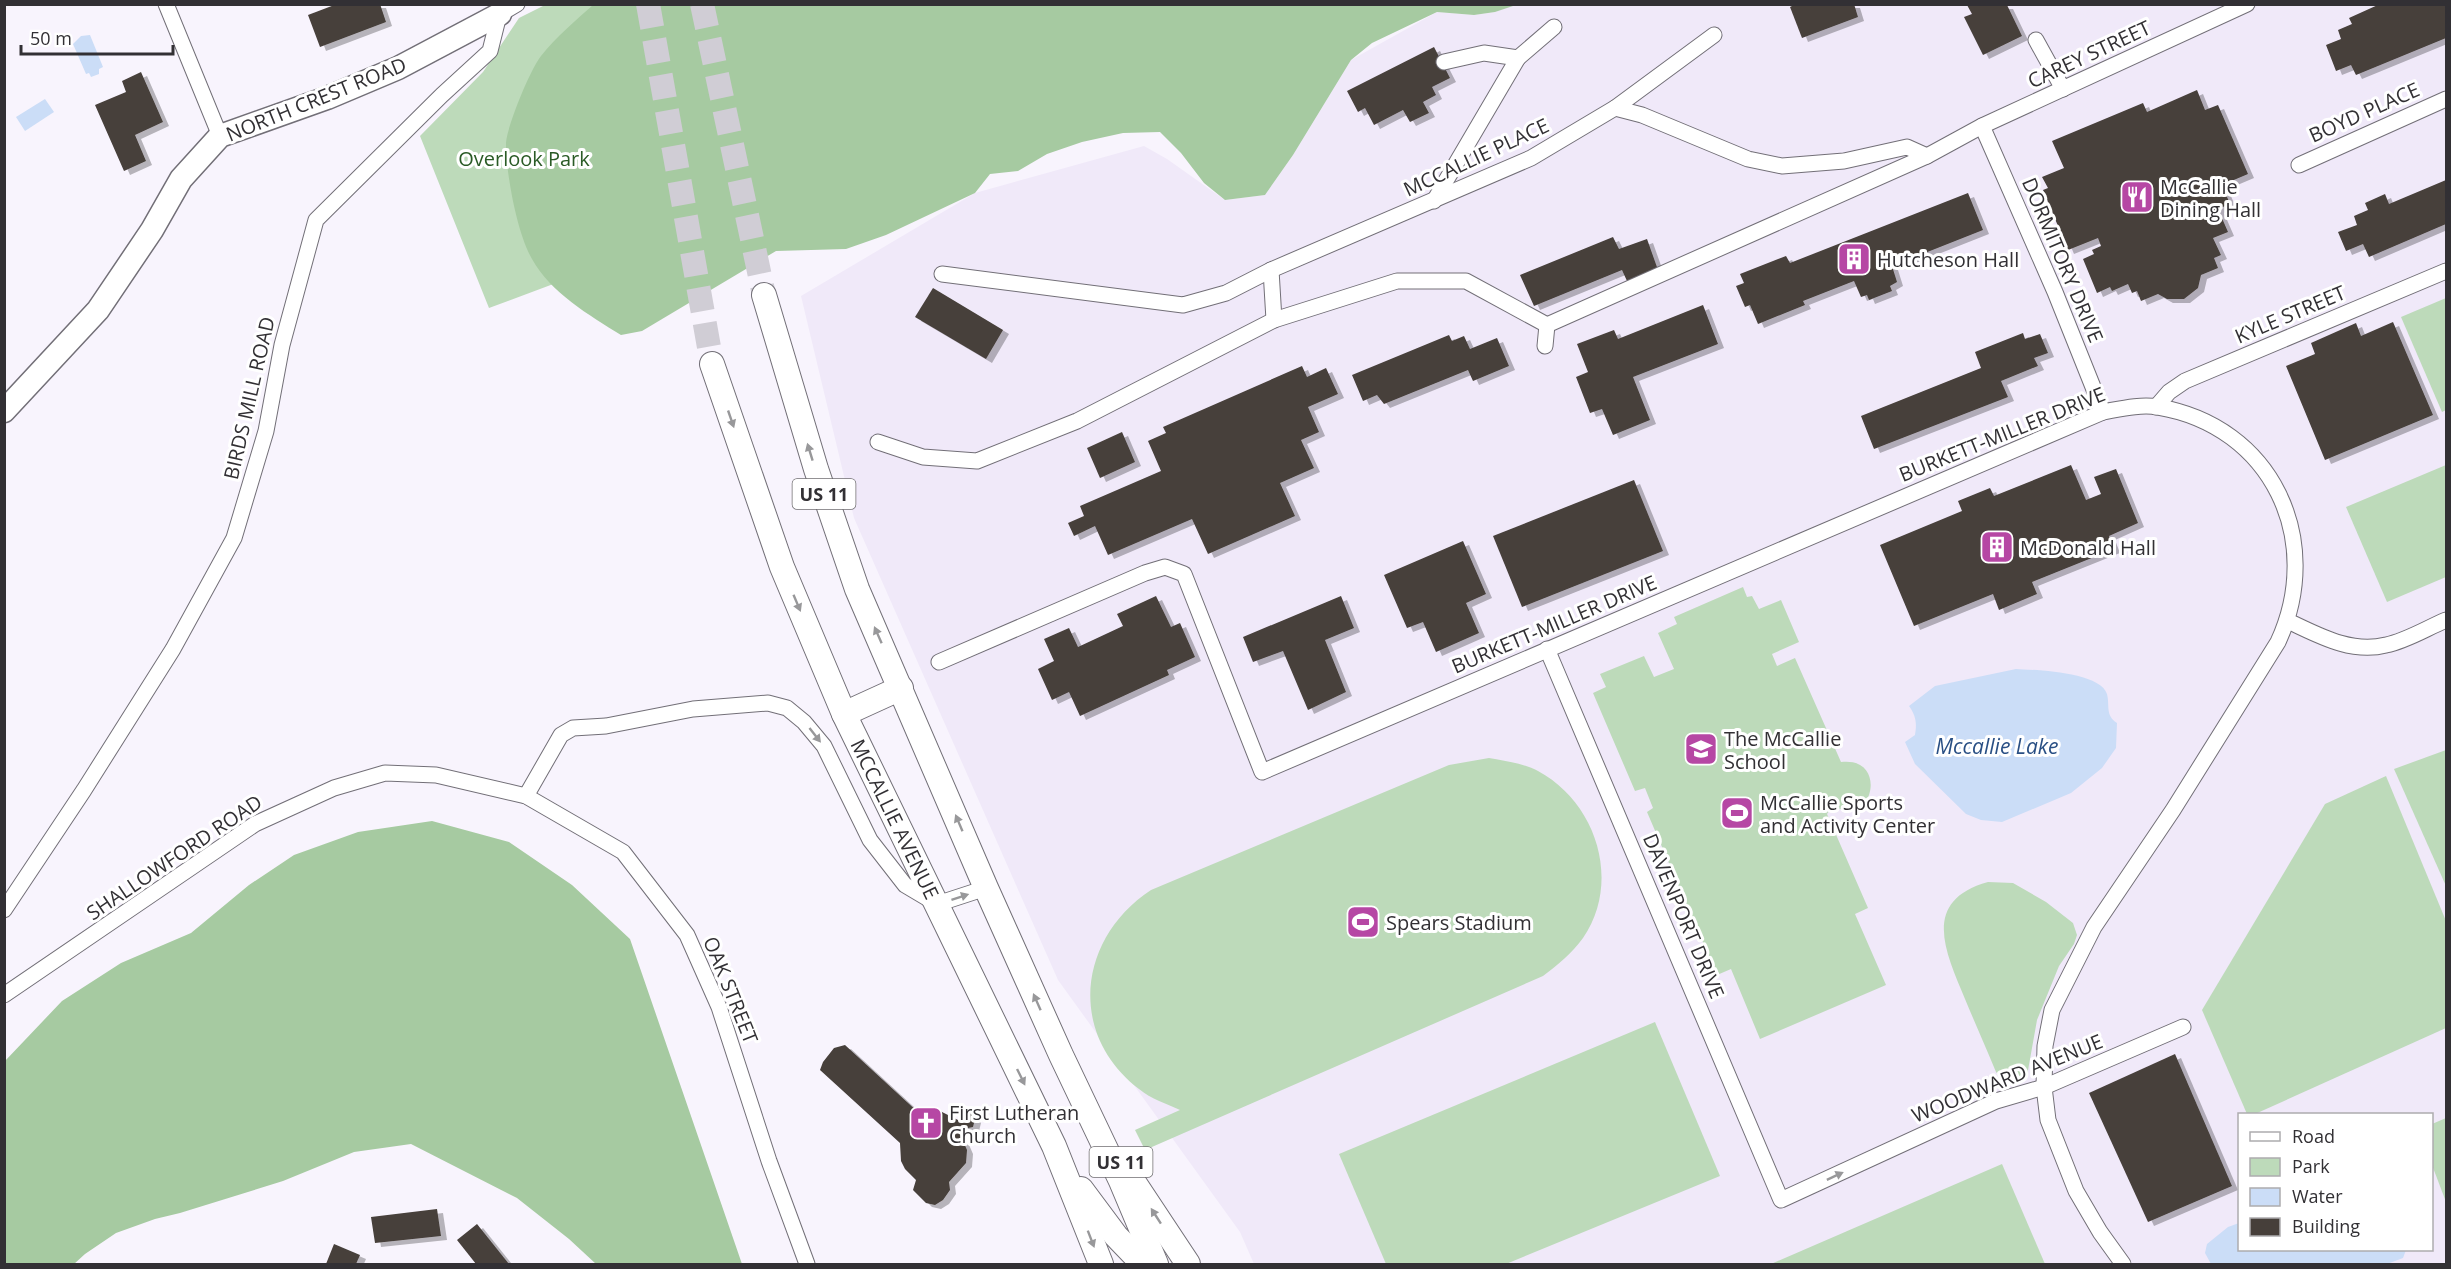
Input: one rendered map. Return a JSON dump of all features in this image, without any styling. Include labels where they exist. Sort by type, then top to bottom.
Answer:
[{"type":"main road","name":"US 11","points":[[764,295],[816,469],[854,578],[986,888],[1061,1055],[1136,1186],[1188,1264]]},
{"type":"main road","name":"MCCALLIE AVENUE","points":[[712,364],[782,567],[844,714],[1054,1146],[1101,1264]]},
{"type":"main road","points":[[844,714],[901,688]]},
{"type":"main road","points":[[1061,1055],[1121,1181],[1156,1264]]},
{"type":"main road","points":[[1054,1146],[1088,1201],[1143,1264]]},
{"type":"street","points":[[165,4],[220,136]]},
{"type":"street","name":"CAREY STREET","points":[[1982,126],[2247,4]]},
{"type":"street","name":"NORTH CREST ROAD","points":[[4,411],[98,310],[152,230],[181,179],[220,136],[327,98],[398,68],[505,8]]},
{"type":"street","name":"BIRDS MILL ROAD","points":[[4,910],[71,810],[173,649],[234,538],[266,431],[282,345],[316,220],[442,95],[490,51],[505,8]]},
{"type":"street","points":[[1434,201],[1518,58],[1554,27]]},
{"type":"street","name":"MCCALLIE PLACE","points":[[942,273],[1183,305],[1226,293],[1271,270],[1531,158],[1616,108],[1714,35]]},
{"type":"street","points":[[2036,40],[2063,89]]},
{"type":"street","points":[[1444,62],[1484,53],[1518,58]]},
{"type":"street","name":"BOYD PLACE","points":[[2299,165],[2446,99]]},
{"type":"street","points":[[1616,108],[1642,115],[1748,159],[1782,166],[1844,161],[1907,147],[1927,156]]},
{"type":"street","points":[[1547,325],[1927,156],[1982,126]]},
{"type":"street","name":"DORMITORY DRIVE","points":[[1982,126],[2055,292],[2103,412]]},
{"type":"street","points":[[1271,270],[1274,320]]},
{"type":"street","name":"KYLE STREET","points":[[2156,407],[2169,392],[2185,381],[2446,270]]},
{"type":"street","points":[[878,441],[923,457],[977,461],[1077,421],[1274,320],[1397,281],[1466,281],[1547,325]]},
{"type":"street","points":[[1545,346],[1547,325]]},
{"type":"street","name":"BURKETT-MILLER DRIVE","points":[[939,662],[1145,573],[1165,567],[1184,574],[1262,772],[2103,412],[2127,407],[2156,407],[2183,414],[2209,425],[2256,460],[2273,482],[2286,507],[2293,533],[2295,585],[2288,621],[2278,642],[2173,810],[2094,927],[2052,1010],[2045,1046],[2044,1087],[2048,1120],[2076,1191],[2100,1232],[2123,1264]]},
{"type":"street","points":[[2288,621],[2342,644],[2364,648],[2387,645],[2446,620]]},
{"type":"street","name":"DAVENPORT DRIVE","points":[[1547,649],[1782,1200]]},
{"type":"street","points":[[526,796],[561,735],[573,728],[606,726],[693,709],[768,703],[786,708],[804,722],[824,746],[870,840],[905,885],[937,904],[986,888]]},
{"type":"street","name":"SHALLOWFORD ROAD","points":[[4,995],[255,824],[334,788],[385,772],[436,775],[526,796]]},
{"type":"street","name":"OAK STREET","points":[[526,796],[623,852],[687,935],[719,1007],[769,1161],[807,1264]]},
{"type":"street","name":"WOODWARD AVENUE","points":[[1782,1200],[1996,1101],[2044,1087],[2183,1027]]},
{"type":"shaded area","name":"The McCallie School","points":[[1516,4],[2446,5],[2446,1264],[1254,1264],[1240,1232],[1058,980],[854,518],[801,296],[975,193],[1144,146],[1167,159],[1225,200],[1265,195],[1293,155],[1351,60],[1437,12],[1474,15],[1495,12]]},
{"type":"green space","name":"Overlook Park","points":[[545,5],[617,5],[556,283],[489,308],[420,136],[483,72],[519,18]]},
{"type":"green space","points":[[593,5],[1516,5],[1495,12],[1474,15],[1437,12],[1372,43],[1351,60],[1293,155],[1265,195],[1225,200],[1204,183],[1181,153],[1160,132],[1123,133],[1082,142],[1047,154],[1018,171],[990,174],[975,193],[886,235],[846,249],[776,251],[642,331],[621,335],[560,293],[532,259],[517,219],[507,156],[506,144],[510,125],[531,73],[547,49]]},
{"type":"green space","points":[[2446,298],[2446,410],[2442,412],[2401,317]]},
{"type":"green space","points":[[2446,465],[2446,577],[2387,602],[2346,507]]},
{"type":"green space","name":"McCallie Sports and Activity Center","points":[[1743,587],[1747,597],[1752,596],[1759,609],[1781,600],[1799,642],[1772,654],[1777,666],[1795,658],[1841,762],[1856,763],[1866,770],[1870,780],[1870,791],[1866,802],[1858,809],[1847,811],[1833,805],[1827,814],[1868,908],[1855,914],[1886,985],[1760,1039],[1731,969],[1717,975],[1647,812],[1653,808],[1645,788],[1635,791],[1593,693],[1606,687],[1600,674],[1644,656],[1654,677],[1674,669],[1658,633],[1677,624],[1674,617]]},
{"type":"green space","points":[[2446,750],[2446,886],[2394,769]]},
{"type":"green space","points":[[1489,758],[1520,764],[1538,771],[1558,785],[1575,802],[1588,822],[1597,845],[1601,868],[1601,892],[1595,916],[1574,949],[1543,976],[1145,1150],[1135,1130],[1180,1110],[1144,1093],[1116,1067],[1100,1041],[1092,1015],[1091,987],[1096,960],[1108,934],[1127,910],[1151,890],[1449,765]]},
{"type":"green space","points":[[2386,776],[2446,921],[2446,1028],[2257,1113],[2247,1113],[2202,1010],[2325,804]]},
{"type":"green space","points":[[432,821],[509,842],[572,885],[630,939],[742,1264],[596,1264],[569,1239],[517,1198],[411,1144],[354,1152],[283,1181],[155,1219],[116,1233],[74,1264],[5,1264],[5,1061],[62,1001],[121,963],[191,933],[249,885],[294,855],[358,832]]},
{"type":"green space","points":[[1988,882],[2013,883],[2046,902],[2073,923],[2077,935],[2074,944],[2059,966],[2037,1020],[2027,1076],[2014,1081],[2004,1081],[1996,1072],[1958,982],[1946,947],[1944,930],[1946,915],[1953,902],[1967,891]]},
{"type":"green space","points":[[1655,1022],[1720,1176],[1506,1264],[1386,1264],[1339,1154]]},
{"type":"green space","points":[[2446,1118],[2446,1202],[2433,1168],[2433,1124]]},
{"type":"green space","points":[[2002,1164],[2045,1264],[1771,1264]]},
{"type":"water","points":[[90,35],[103,67],[99,69],[99,74],[91,77],[89,73],[86,74],[73,44],[81,36]]},
{"type":"water","points":[[45,99],[54,112],[25,131],[16,117]]},
{"type":"water","name":"Mccallie Lake","points":[[2016,669],[2066,674],[2092,681],[2102,687],[2107,694],[2109,713],[2117,723],[2116,748],[2102,768],[2071,793],[2002,822],[1981,820],[1966,814],[1915,764],[1905,742],[1915,735],[1916,731],[1915,716],[1909,706],[1935,686]]},
{"type":"water","points":[[2238,1223],[2238,1251],[2406,1251],[2403,1258],[2387,1264],[2211,1264],[2205,1253],[2207,1244],[2228,1227]]},
{"type":"building","points":[[337,4],[380,4],[386,22],[320,47],[308,15]]},
{"type":"building","points":[[1796,4],[1854,4],[1858,17],[1802,38],[1790,7]]},
{"type":"building","points":[[2380,4],[2446,4],[2446,38],[2356,75],[2351,65],[2336,71],[2326,45],[2341,39],[2338,30],[2352,24],[2349,18]]},
{"type":"building","points":[[1967,5],[2007,5],[2022,36],[1983,55],[1964,17],[1972,14]]},
{"type":"building","points":[[1434,47],[1450,78],[1432,87],[1436,95],[1423,102],[1429,113],[1410,122],[1403,110],[1374,125],[1365,108],[1358,112],[1347,91]]},
{"type":"building","points":[[141,72],[163,122],[135,135],[146,161],[124,171],[95,105],[126,92],[122,81]]},
{"type":"building","name":"McCallie Dining Hall","points":[[2197,90],[2205,110],[2218,105],[2248,174],[2222,185],[2230,204],[2218,209],[2228,232],[2213,238],[2221,255],[2214,258],[2218,268],[2201,275],[2198,288],[2184,299],[2167,299],[2158,294],[2141,301],[2137,291],[2132,293],[2128,284],[2112,291],[2110,287],[2097,293],[2083,259],[2094,254],[2092,250],[2101,246],[2098,238],[2068,250],[2043,190],[2048,188],[2042,177],[2064,168],[2052,141],[2143,103],[2147,112]]},
{"type":"building","points":[[2446,180],[2446,224],[2369,257],[2363,244],[2346,251],[2338,232],[2357,225],[2354,216],[2368,210],[2365,203],[2385,194],[2389,204]]},
{"type":"building","name":"Hutcheson Hall","points":[[1968,193],[1983,230],[1892,266],[1897,282],[1890,286],[1892,291],[1869,300],[1867,295],[1861,297],[1854,281],[1803,301],[1805,305],[1758,324],[1750,305],[1745,307],[1736,286],[1744,283],[1740,274],[1786,256],[1790,263]]},
{"type":"building","points":[[1613,237],[1619,249],[1647,239],[1658,270],[1627,281],[1622,270],[1534,306],[1520,275]]},
{"type":"building","points":[[933,288],[1003,330],[986,359],[915,317]]},
{"type":"building","points":[[1703,305],[1718,344],[1633,377],[1650,420],[1613,435],[1602,409],[1590,413],[1576,377],[1588,372],[1577,344],[1614,330],[1618,339]]},
{"type":"building","points":[[2393,322],[2433,415],[2325,460],[2286,366],[2315,354],[2311,343],[2356,323],[2361,336]]},
{"type":"building","points":[[2023,333],[2025,339],[2040,334],[2048,353],[2034,358],[2038,366],[2001,381],[2008,397],[1874,449],[1861,416],[1981,368],[1975,352]]},
{"type":"building","points":[[1449,335],[1452,341],[1464,336],[1470,349],[1497,338],[1509,366],[1473,381],[1468,370],[1384,404],[1377,395],[1363,401],[1352,375]]},
{"type":"building","points":[[1302,366],[1307,377],[1326,368],[1338,394],[1308,407],[1319,432],[1301,440],[1314,468],[1280,483],[1295,516],[1208,554],[1192,519],[1108,555],[1095,526],[1074,536],[1068,523],[1084,516],[1080,506],[1161,471],[1148,441],[1166,433],[1163,427]]},
{"type":"building","points":[[1122,432],[1135,462],[1100,478],[1087,448]]},
{"type":"building","name":"McDonald Hall","points":[[2071,465],[2086,500],[2101,494],[2094,477],[2116,469],[2138,523],[2109,536],[2114,549],[2032,582],[2037,594],[1999,610],[1993,594],[1914,626],[1880,545],[1962,511],[1958,501],[1990,488],[1994,496]]},
{"type":"building","points":[[1634,480],[1663,551],[1522,607],[1493,536]]},
{"type":"building","points":[[1463,541],[1486,594],[1466,603],[1479,633],[1436,652],[1423,622],[1407,628],[1384,575]]},
{"type":"building","points":[[1156,596],[1171,627],[1180,623],[1195,657],[1167,670],[1169,675],[1080,716],[1069,692],[1052,700],[1038,669],[1054,661],[1044,639],[1069,628],[1078,647],[1123,626],[1117,614]]},
{"type":"building","points":[[1341,596],[1354,628],[1325,640],[1346,692],[1308,710],[1283,651],[1253,662],[1243,637]]},
{"type":"building","name":"First Lutheran Church","points":[[845,1045],[920,1114],[938,1110],[958,1120],[962,1114],[970,1112],[975,1119],[973,1127],[963,1129],[960,1134],[967,1150],[966,1163],[949,1182],[950,1190],[943,1200],[935,1205],[926,1203],[913,1190],[916,1180],[905,1169],[901,1161],[900,1143],[820,1070],[834,1048]]},
{"type":"building","points":[[2175,1054],[2232,1186],[2148,1222],[2089,1093]]},
{"type":"building","points":[[437,1209],[441,1236],[375,1243],[371,1217]]},
{"type":"building","points":[[477,1224],[509,1264],[476,1264],[457,1240]]},
{"type":"building","points":[[334,1244],[360,1255],[356,1264],[326,1264]]},
{"type":"tunnel","points":[[648,4],[712,364]]},
{"type":"tunnel","points":[[702,4],[764,295]]},
{"type":"place","name":"McCallie Dining Hall","points":[[2137,197]]},
{"type":"place","name":"Hutcheson Hall","points":[[1854,259]]},
{"type":"place","name":"McDonald Hall","points":[[1997,547]]},
{"type":"place","name":"The McCallie School","points":[[1701,749]]},
{"type":"place","name":"McCallie Sports and Activity Center","points":[[1737,813]]},
{"type":"place","name":"Spears Stadium","points":[[1363,922]]},
{"type":"place","name":"First Lutheran Church","points":[[926,1123]]}]
